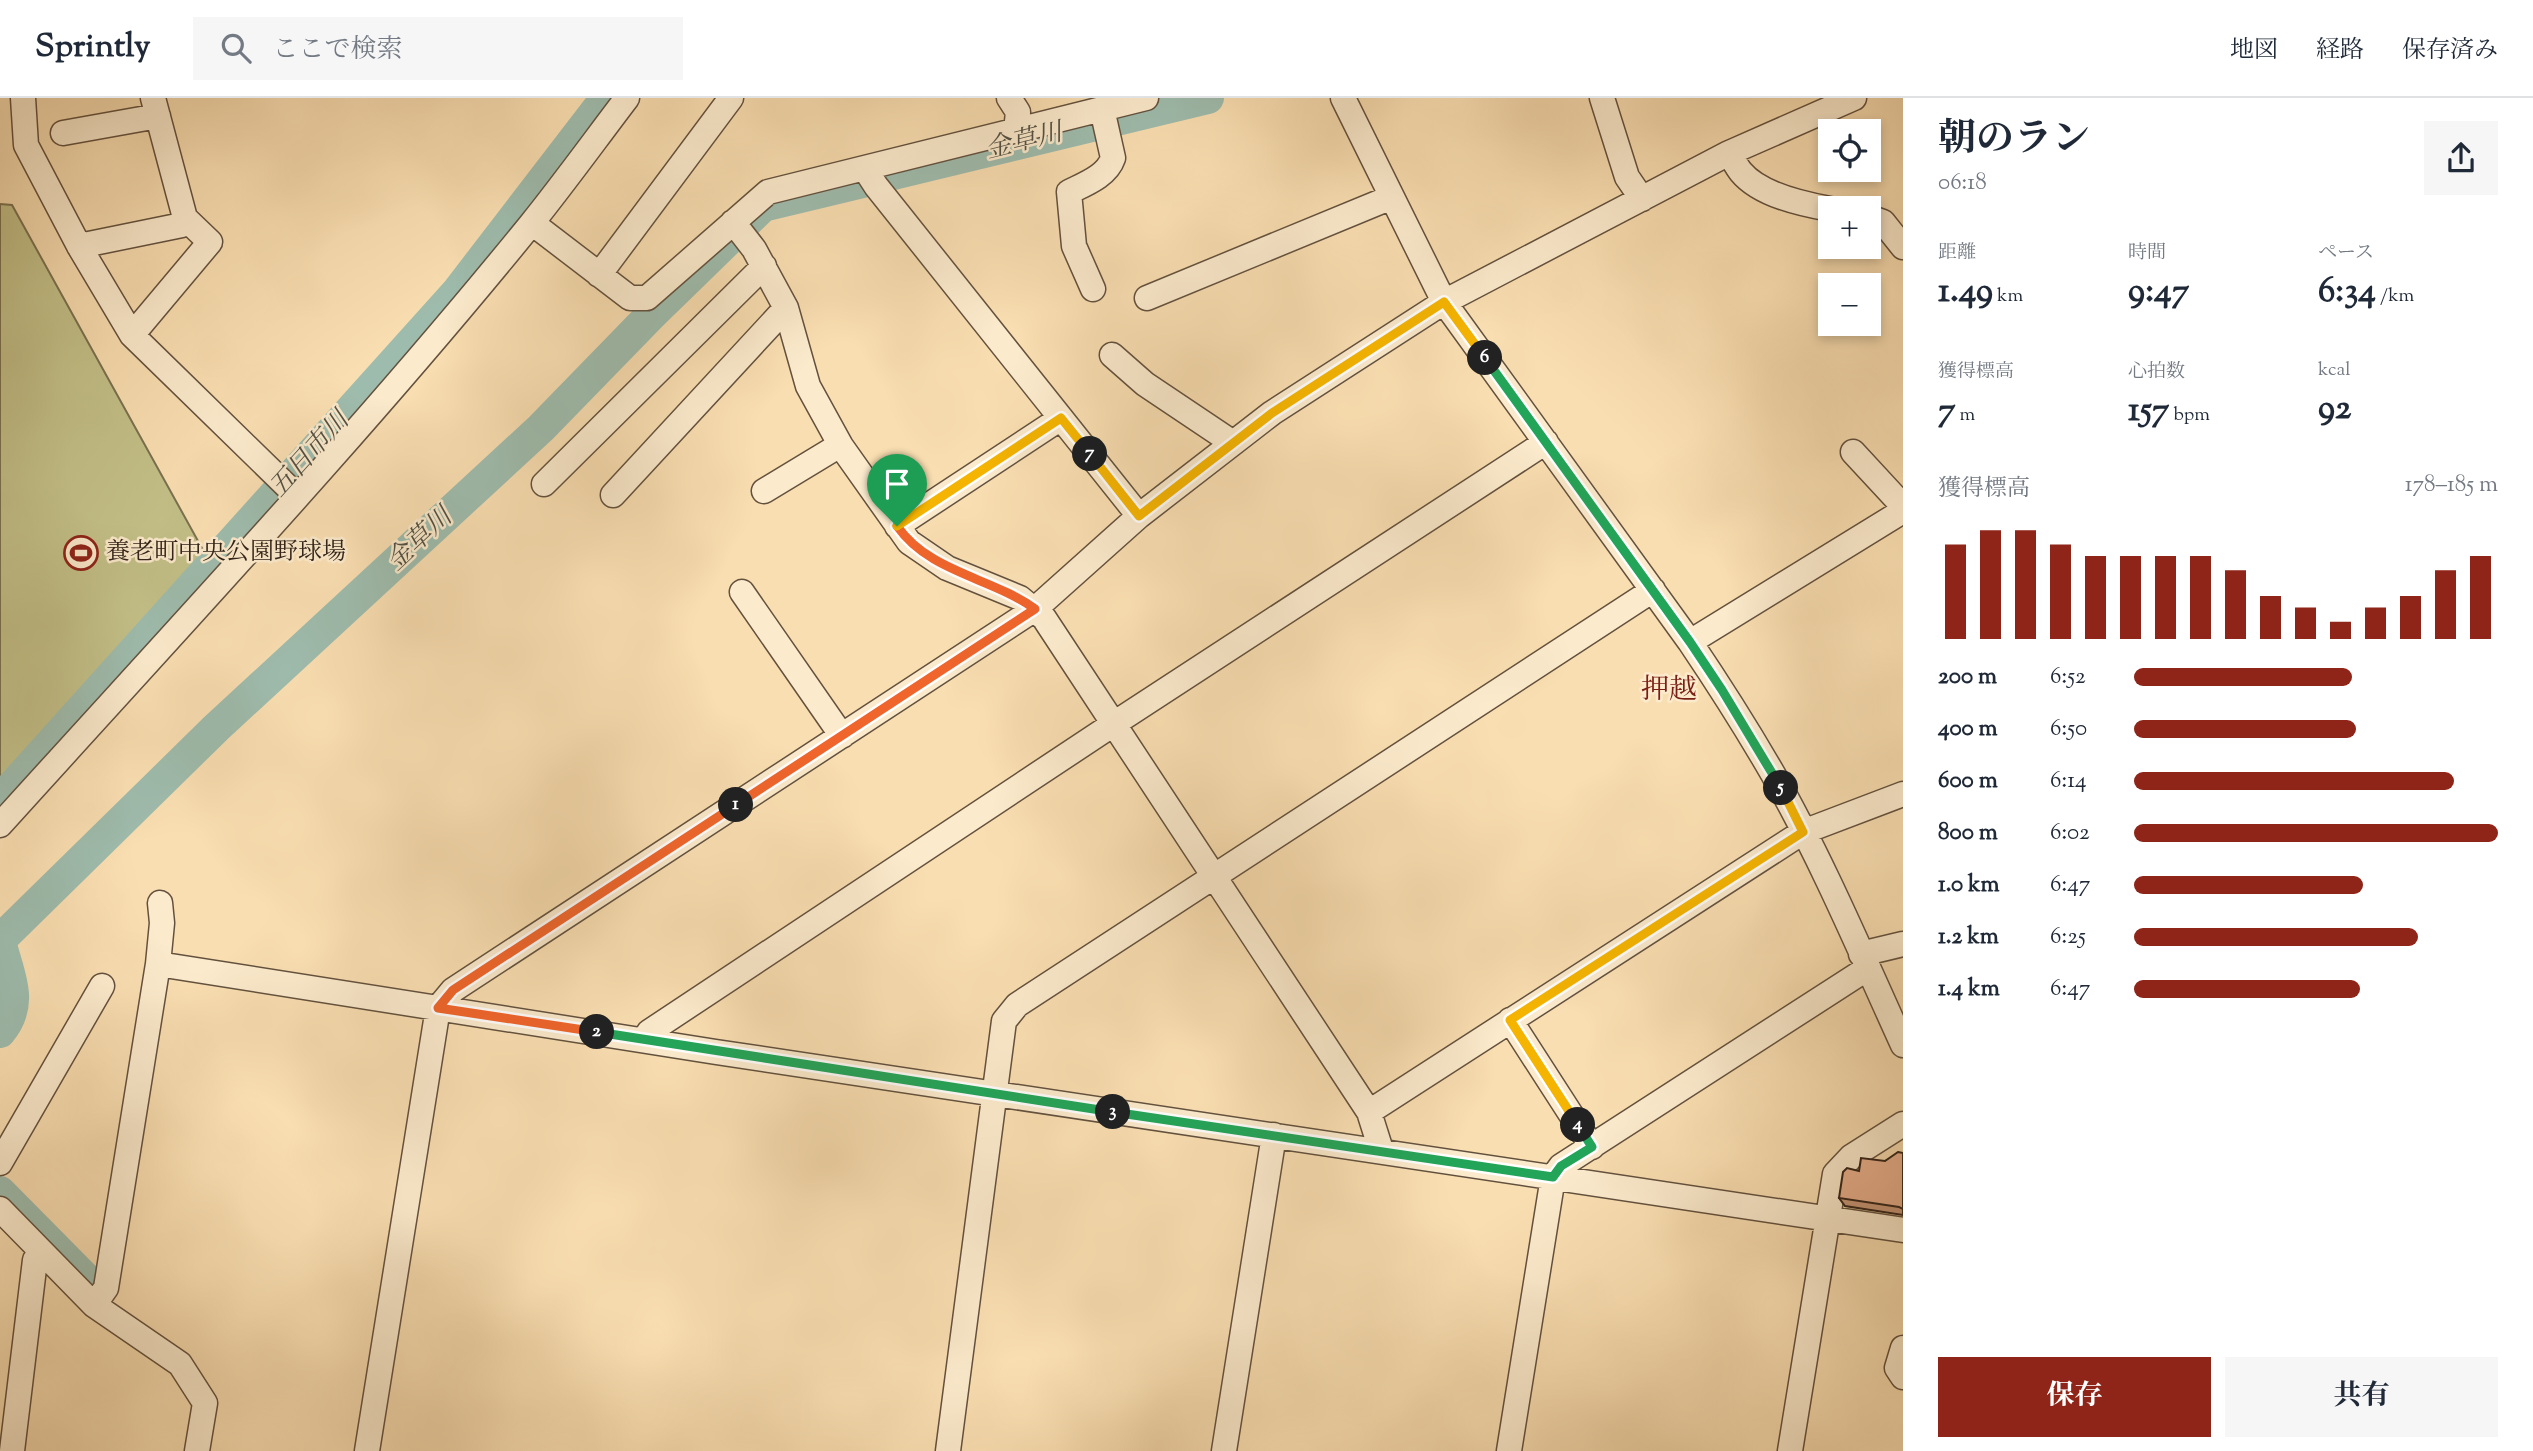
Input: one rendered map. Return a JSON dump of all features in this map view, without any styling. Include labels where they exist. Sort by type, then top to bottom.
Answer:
[{"type":"street","points":[[23,98],[26,145],[79,246],[132,335],[297,496]]},
{"type":"street","points":[[0,825],[297,496],[532,223],[628,98]]},
{"type":"street","points":[[599,275],[731,98]]},
{"type":"street","points":[[1009,98],[1018,112],[1016,131]]},
{"type":"street","points":[[532,223],[630,298],[647,298],[738,229],[768,192],[1016,131],[1073,107],[1104,118],[1146,98]]},
{"type":"street","points":[[1343,98],[1444,302],[1690,642],[1774,775],[1903,1045]]},
{"type":"street","points":[[1602,98],[1627,177],[1642,199]]},
{"type":"street","points":[[367,1451],[438,1008],[453,990],[1035,609],[1139,516],[1272,413],[1444,302],[1729,153],[1854,98]]},
{"type":"street","points":[[63,133],[155,107],[187,221],[210,242],[132,335]]},
{"type":"street","points":[[1093,289],[1074,246],[1069,192],[1093,180],[1111,166],[1114,158],[1104,118]]},
{"type":"street","points":[[1729,153],[1742,173],[1770,191],[1796,203],[1818,207]]},
{"type":"street","points":[[865,169],[1139,516]]},
{"type":"street","points":[[1147,298],[1392,197]]},
{"type":"street","points":[[79,246],[182,225],[187,221]]},
{"type":"street","points":[[1881,221],[1903,247]]},
{"type":"street","points":[[738,229],[754,249],[786,308],[808,386],[840,445],[909,542],[947,568],[1020,598],[1044,618],[1369,1112],[1381,1150]]},
{"type":"street","points":[[544,484],[764,267]]},
{"type":"street","points":[[613,495],[786,308]]},
{"type":"street","points":[[1112,355],[1145,384],[1233,443]]},
{"type":"street","points":[[897,526],[1061,418]]},
{"type":"street","points":[[645,1039],[649,1032],[1112,724],[1546,442]]},
{"type":"street","points":[[764,491],[840,445]]},
{"type":"street","points":[[1690,642],[1903,508],[1853,452]]},
{"type":"street","points":[[948,1451],[1004,1021],[1017,1005],[1653,590]]},
{"type":"street","points":[[742,592],[842,736]]},
{"type":"street","points":[[1369,1112],[1803,832],[1903,794]]},
{"type":"street","points":[[94,1305],[106,1288],[158,964],[162,923],[160,903]]},
{"type":"street","points":[[1509,1451],[1553,1177],[1561,1166],[1865,961],[1903,944]]},
{"type":"street","points":[[158,964],[995,1094],[1903,1230]]},
{"type":"street","points":[[0,1163],[102,986]]},
{"type":"street","points":[[1510,1020],[1592,1147]]},
{"type":"street","points":[[1790,1451],[1835,1174],[1851,1157],[1903,1124]]},
{"type":"street","points":[[1224,1451],[1274,1135]]},
{"type":"street","points":[[0,1209],[94,1305],[180,1364],[205,1403],[197,1451]]},
{"type":"street","points":[[12,1451],[35,1260],[42,1252]]},
{"type":"street","points":[[1903,1348],[1897,1368],[1903,1377]]},
{"type":"shaded area","name":"養老町中央公園野球場","points":[[0,204],[12,205],[208,559],[0,788]]},
{"type":"building","points":[[1898,1152],[1903,1153],[1903,1209],[1839,1198],[1843,1172],[1847,1168],[1859,1171],[1861,1158],[1885,1161]]},
{"type":"waterway","name":"五日市川","points":[[0,800],[457,292],[606,98]]},
{"type":"waterway","name":"金草川","points":[[881,177],[1208,98]]},
{"type":"waterway","name":"金草川","points":[[0,940],[216,728],[541,428],[650,316],[763,206],[863,182]]},
{"type":"waterway","name":"金草川","points":[[0,941],[13,999],[8,1021],[0,1032]]},
{"type":"waterway","name":"金草川","points":[[0,1192],[92,1285]]},
{"type":"place","name":"養老町中央公園野球場","points":[[81,553]]},
{"type":"district","name":"押越","points":[[1669,691]]},
{"type":"route","points":[[1444,302],[1690,642],[1774,775],[1803,832],[1510,1020],[1592,1147],[1561,1166],[1553,1177],[438,1008],[453,990],[1035,609],[1020,598],[947,568],[909,542],[897,526],[1061,418],[1139,516],[1272,413],[1444,302]]}]
